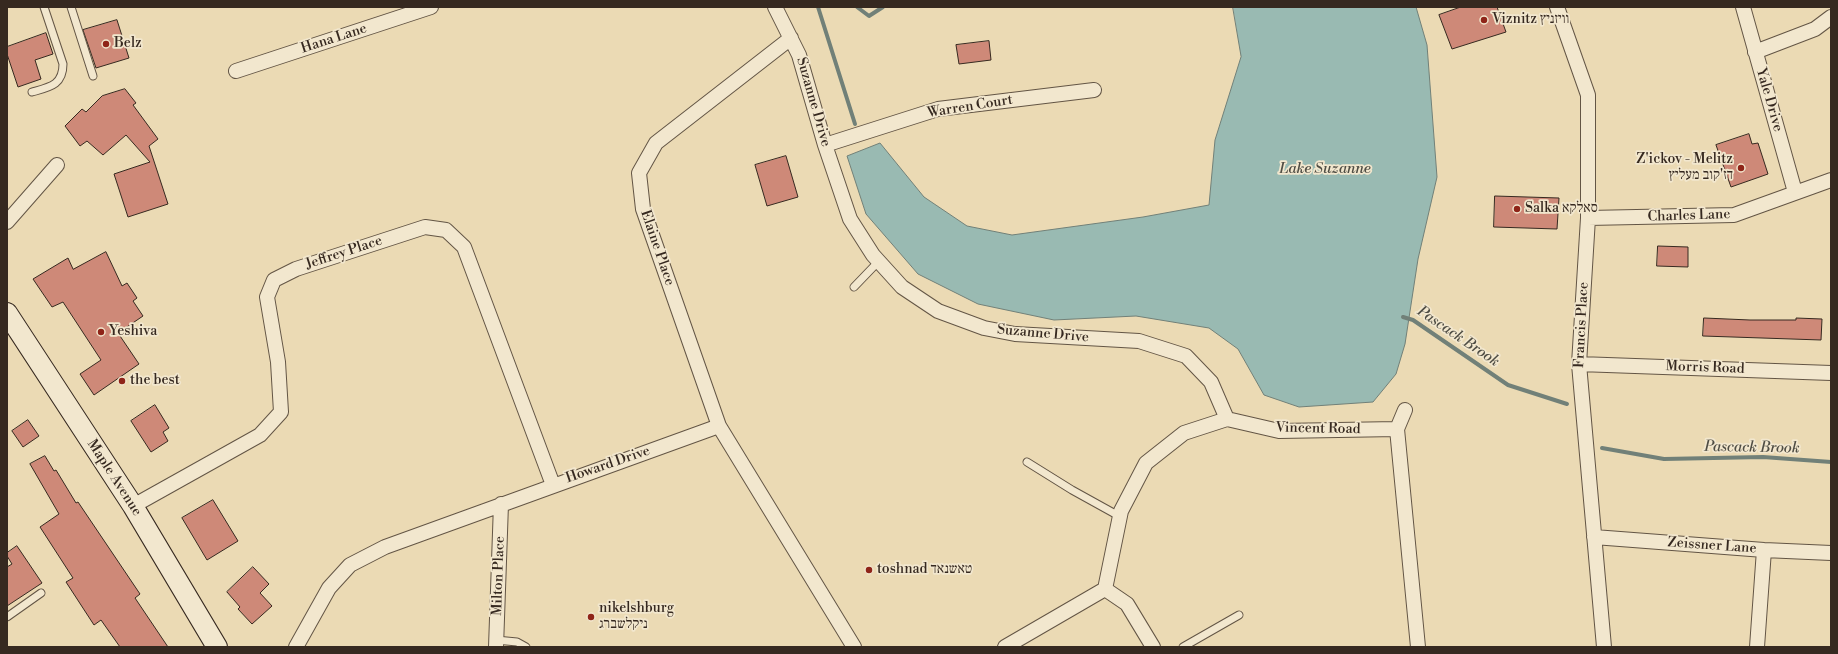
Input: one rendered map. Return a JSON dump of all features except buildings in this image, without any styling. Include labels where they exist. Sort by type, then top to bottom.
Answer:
[{"type":"street","name":"Hana Lane","points":[[236,71],[431,7]]},
{"type":"street","name":"Suzanne Drive","points":[[775,7],[799,55],[825,145],[850,219],[873,255],[902,287],[938,311],[984,328],[1015,334],[1139,342],[1186,356],[1211,382],[1227,419]]},
{"type":"street","name":"Francis Place","points":[[1557,7],[1588,95],[1588,218],[1579,364],[1604,647]]},
{"type":"street","name":"Yale Drive","points":[[1743,7],[1795,192]]},
{"type":"street","points":[[1755,52],[1815,29],[1831,17]]},
{"type":"street","name":"Elaine Place","points":[[720,426],[643,209],[639,172],[656,143],[791,38]]},
{"type":"street","name":"Warren Court","points":[[825,145],[938,109],[1094,90]]},
{"type":"street","points":[[7,222],[57,165]]},
{"type":"street","name":"Charles Lane","points":[[1588,218],[1734,215],[1831,180]]},
{"type":"street","name":"Jeffrey Place","points":[[133,506],[260,435],[281,412],[278,362],[267,298],[274,280],[296,269],[425,227],[446,230],[464,247],[553,485]]},
{"type":"street","name":"Maple Avenue","points":[[7,313],[133,506],[217,647]]},
{"type":"street","name":"Morris Road","points":[[1579,364],[1831,372]]},
{"type":"street","points":[[1405,410],[1397,429],[1418,647]]},
{"type":"street","points":[[1005,647],[1105,589],[1121,511],[1146,463],[1184,433],[1227,419]]},
{"type":"street","name":"Vincent Road","points":[[1227,419],[1279,431],[1397,429]]},
{"type":"street","points":[[720,426],[854,647]]},
{"type":"street","name":"Howard Drive","points":[[296,647],[329,588],[350,565],[385,546],[720,426]]},
{"type":"street","name":"Milton Place","points":[[496,643],[501,504]]},
{"type":"street","name":"Zeissner Lane","points":[[1594,537],[1764,550],[1831,553]]},
{"type":"street","points":[[1757,647],[1764,550]]},
{"type":"street","points":[[1105,589],[1127,604],[1153,647]]},
{"type":"lane","points":[[32,92],[46,88],[58,82],[63,74],[63,64],[44,7]]},
{"type":"lane","points":[[72,7],[92,76]]},
{"type":"lane","points":[[854,287],[879,261]]},
{"type":"lane","points":[[1027,462],[1072,490],[1120,516]]},
{"type":"lane","points":[[7,617],[41,593]]},
{"type":"lane","points":[[1184,647],[1239,615]]},
{"type":"lane","points":[[496,643],[517,642],[526,647]]},
{"type":"water","name":"Lake Suzanne","points":[[1233,7],[1416,7],[1427,45],[1437,177],[1418,259],[1405,344],[1396,374],[1373,402],[1299,407],[1264,395],[1238,349],[1209,328],[1136,316],[1054,320],[978,304],[918,274],[866,214],[847,156],[880,143],[924,197],[967,226],[1012,235],[1143,217],[1209,205],[1215,140],[1241,57]]},
{"type":"waterway","points":[[818,7],[855,124]]},
{"type":"waterway","name":"Pascack Brook","points":[[857,7],[869,16],[883,7]]},
{"type":"waterway","name":"Pascack Brook","points":[[1403,317],[1413,320],[1508,385],[1567,404]]},
{"type":"waterway","name":"Pascack Brook","points":[[1602,448],[1664,459],[1763,457],[1831,462]]},
{"type":"place","name":"Viznitz וויזניץ","points":[[1484,20]]},
{"type":"place","name":"Belz","points":[[106,44]]},
{"type":"place","name":"Z'ickov - Melitz דז'קוב מעליץ","points":[[1741,168]]},
{"type":"place","name":"Salka סאלקא","points":[[1517,209]]},
{"type":"place","name":"Yeshiva","points":[[101,332]]},
{"type":"place","name":"the best","points":[[122,381]]},
{"type":"place","name":"toshnad טאשנאד","points":[[869,570]]},
{"type":"place","name":"nikelshburg ניקלשברג","points":[[591,617]]}]
